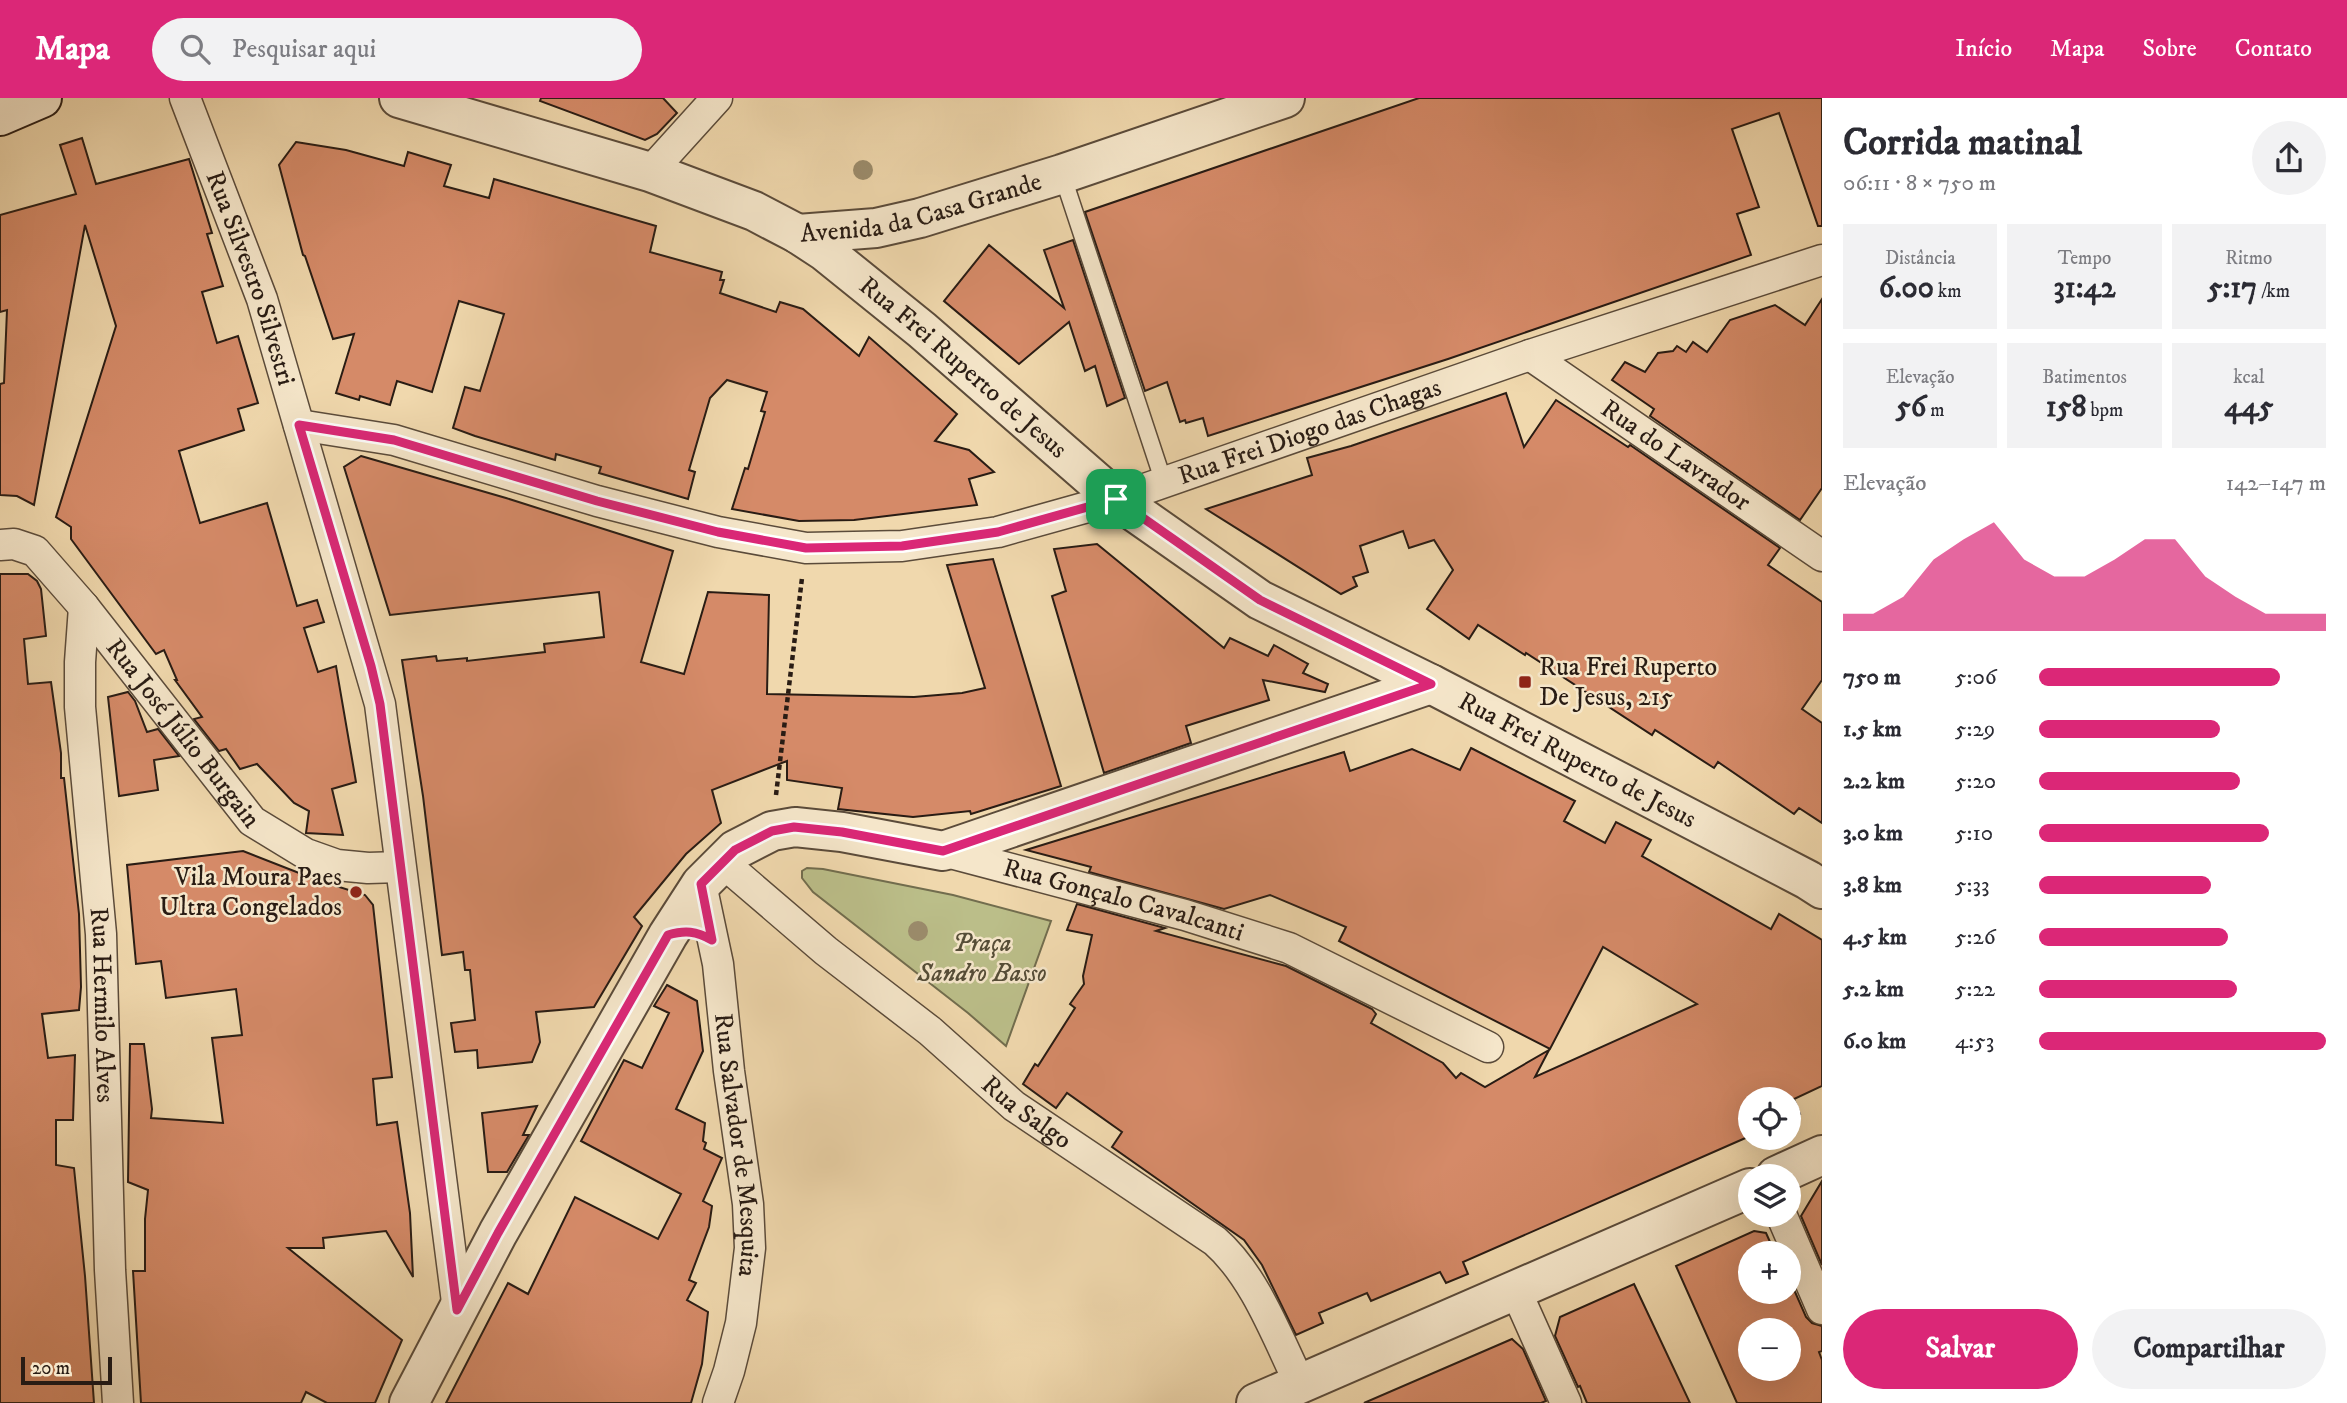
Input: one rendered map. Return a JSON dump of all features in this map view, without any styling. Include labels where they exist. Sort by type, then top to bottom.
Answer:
[{"type":"street","points":[[0,116],[42,98]]},
{"type":"street","name":"Rua Silvestro Silvestri","points":[[185,98],[262,299],[380,704],[457,1310]]},
{"type":"street","points":[[650,172],[717,98]]},
{"type":"street","name":"Avenida da Casa Grande","points":[[413,99],[650,172],[754,211],[798,234],[876,228],[920,218],[1062,174],[1285,98]]},
{"type":"street","name":"Rua Frei Ruperto de Jesus","points":[[798,234],[824,251],[922,330],[1116,499],[1260,600],[1431,684],[1822,889]]},
{"type":"street","name":"Rua Frei Diogo das Chagas","points":[[299,425],[394,440],[597,501],[718,532],[806,548],[902,546],[998,532],[1116,499],[1530,355],[1822,260]]},
{"type":"street","name":"Rua do Lavrador","points":[[1530,355],[1822,556]]},
{"type":"street","name":"Rua José Júlio Burgain","points":[[0,545],[14,544],[35,551],[84,607],[252,821],[306,854],[337,865],[400,867]]},
{"type":"street","name":"Rua Hermilo Alves","points":[[84,607],[80,707],[101,934],[110,1270],[118,1403]]},
{"type":"street","points":[[943,851],[1431,684]]},
{"type":"street","name":"Rua Gonçalo Cavalcanti","points":[[457,1310],[668,935],[711,873],[735,850],[772,831],[794,827],[842,832],[943,851],[1185,915],[1289,948],[1488,1047]]},
{"type":"street","name":"Rua Salvador de Mesquita","points":[[711,873],[712,940],[718,964],[729,1071],[748,1204],[750,1248],[741,1324],[718,1403]]},
{"type":"street","name":"Rua Salgo","points":[[711,873],[826,951],[930,1031],[1014,1106],[1215,1241],[1230,1254],[1243,1272],[1273,1397]]},
{"type":"street","points":[[668,935],[681,931],[697,931],[712,940]]},
{"type":"street","points":[[1801,1165],[1822,1155]]},
{"type":"street","points":[[1273,1397],[1738,1193]]},
{"type":"street","points":[[1787,1227],[1822,1310]]},
{"type":"street","points":[[1516,1291],[1566,1403]]},
{"type":"street","points":[[410,1403],[457,1310]]},
{"type":"lane","points":[[1062,174],[1164,483]]},
{"type":"path","points":[[772,831],[806,548]]},
{"type":"green space","name":"Praça Sandro Basso","points":[[807,868],[953,895],[1051,921],[1006,1046],[813,892],[802,878],[802,871]]},
{"type":"building","points":[[541,98],[663,98],[677,113],[657,134],[645,140],[540,101]]},
{"type":"building","points":[[1419,98],[1822,98],[1822,226],[1818,226],[1779,113],[1732,129],[1759,207],[1737,214],[1751,255],[1448,359],[1208,436],[1203,418],[1180,422],[1167,382],[1145,391],[1085,212]]},
{"type":"building","points":[[82,138],[96,184],[189,159],[212,233],[207,234],[223,286],[202,292],[217,343],[238,336],[258,403],[238,409],[244,430],[179,451],[200,523],[267,503],[297,606],[317,600],[324,622],[304,628],[318,672],[336,666],[356,782],[332,789],[343,835],[306,833],[309,811],[294,803],[257,764],[240,769],[226,749],[219,751],[194,719],[202,717],[175,680],[164,650],[156,654],[71,539],[71,527],[56,517],[116,326],[85,225],[34,505],[17,496],[0,495],[0,384],[4,383],[7,310],[0,312],[0,215],[76,194],[60,145]]},
{"type":"building","points":[[296,142],[346,150],[404,166],[408,152],[451,165],[444,186],[489,198],[494,179],[656,226],[650,252],[722,272],[720,280],[724,280],[720,293],[776,312],[780,302],[803,309],[859,356],[869,337],[957,414],[935,441],[969,450],[994,472],[969,479],[977,505],[854,520],[799,521],[732,509],[745,468],[748,469],[765,412],[761,411],[767,392],[727,380],[710,398],[689,470],[695,472],[688,499],[599,473],[601,467],[556,454],[555,460],[475,436],[453,428],[465,387],[480,391],[504,314],[459,301],[432,392],[397,381],[390,405],[360,396],[359,400],[336,393],[354,334],[333,339],[303,255],[279,165]]},
{"type":"building","points":[[1073,240],[1125,398],[1107,406],[1095,366],[1085,371],[1069,322],[1019,364],[944,301],[989,245],[1064,308],[1044,250]]},
{"type":"building","points":[[1822,299],[1822,488],[1800,520],[1650,416],[1654,409],[1612,380],[1625,362],[1645,372],[1658,353],[1673,351],[1677,346],[1686,352],[1693,342],[1707,352],[1730,320],[1775,305],[1805,325]]},
{"type":"building","points":[[1506,393],[1524,447],[1556,400],[1628,447],[1630,445],[1780,548],[1768,565],[1822,602],[1822,680],[1802,709],[1822,723],[1822,823],[1799,808],[1794,814],[1718,762],[1714,768],[1655,730],[1652,735],[1478,625],[1469,639],[1427,609],[1453,570],[1434,540],[1409,548],[1403,531],[1360,546],[1368,572],[1353,577],[1357,586],[1341,594],[1206,509],[1312,475],[1307,458],[1351,446]]},
{"type":"building","points":[[361,456],[673,551],[641,662],[684,674],[708,592],[769,595],[767,694],[914,697],[985,688],[947,565],[993,559],[1061,786],[971,814],[970,811],[913,817],[838,809],[842,788],[787,780],[787,761],[712,790],[721,823],[686,854],[634,917],[642,926],[594,1007],[536,1012],[540,1042],[532,1062],[478,1068],[477,1050],[455,1052],[451,1023],[475,1020],[470,970],[465,970],[463,952],[442,955],[423,796],[402,660],[436,656],[437,661],[467,658],[467,661],[545,652],[544,644],[604,637],[599,592],[390,615],[344,467]]},
{"type":"building","points":[[1097,544],[1224,648],[1230,638],[1268,656],[1274,645],[1308,664],[1303,673],[1328,684],[1325,692],[1263,680],[1269,700],[1186,726],[1191,743],[1104,773],[1052,596],[1066,591],[1054,549]]},
{"type":"building","points":[[0,574],[28,574],[37,581],[41,589],[46,636],[24,639],[28,684],[51,682],[61,753],[61,778],[64,778],[79,914],[79,1010],[42,1014],[48,1058],[75,1055],[73,1120],[56,1120],[56,1165],[74,1168],[94,1403],[0,1403]]},
{"type":"building","points":[[128,692],[135,701],[147,732],[158,729],[179,756],[154,760],[158,790],[119,796],[108,697]]},
{"type":"building","points":[[1471,748],[1575,801],[1564,821],[1605,843],[1616,822],[1651,840],[1642,856],[1771,929],[1779,914],[1822,940],[1822,1086],[1801,1096],[1801,1087],[1738,1087],[1738,1141],[1463,1262],[1468,1274],[1446,1283],[1440,1272],[1371,1301],[1367,1293],[1319,1313],[1323,1323],[1296,1335],[1262,1265],[1244,1240],[1112,1147],[1122,1132],[1067,1093],[1056,1108],[1023,1084],[1035,1064],[1038,1066],[1075,1008],[1070,1004],[1084,984],[1083,976],[1092,935],[1067,930],[1077,904],[1165,928],[1156,931],[1286,966],[1372,1009],[1376,1014],[1371,1023],[1443,1063],[1456,1078],[1461,1073],[1485,1087],[1549,1050],[1535,1077],[1697,1004],[1603,947],[1550,1049],[1339,941],[1346,927],[1270,895],[1224,909],[1089,872],[1091,867],[1026,850],[1344,752],[1350,771],[1412,749],[1460,770]]},
{"type":"building","points":[[243,851],[317,880],[365,895],[373,905],[392,1077],[373,1079],[377,1125],[397,1122],[410,1213],[413,1277],[386,1231],[323,1238],[324,1248],[288,1248],[402,1340],[375,1403],[327,1403],[306,1392],[301,1403],[141,1403],[133,1271],[145,1271],[148,1190],[128,1182],[130,1044],[144,1044],[151,1118],[223,1123],[212,1038],[242,1035],[236,989],[166,998],[161,961],[136,964],[127,865]]},
{"type":"building","points":[[667,985],[697,1001],[703,1051],[676,1109],[705,1123],[704,1149],[722,1158],[703,1201],[712,1206],[709,1227],[689,1280],[696,1283],[687,1300],[708,1312],[702,1364],[691,1403],[446,1403],[508,1283],[528,1294],[575,1197],[658,1239],[681,1194],[581,1141],[624,1060],[642,1068],[669,1013],[654,1006]]},
{"type":"building","points":[[537,1106],[523,1135],[529,1135],[507,1172],[488,1172],[482,1113]]},
{"type":"building","points":[[1822,1181],[1822,1265],[1801,1216]]},
{"type":"building","points":[[1754,1231],[1766,1233],[1770,1241],[1738,1241],[1738,1304],[1800,1304],[1806,1317],[1812,1323],[1822,1326],[1822,1351],[1819,1352],[1822,1360],[1822,1403],[1737,1403],[1676,1266]]},
{"type":"building","points":[[1634,1284],[1690,1403],[1587,1403],[1580,1386],[1578,1387],[1555,1336],[1560,1317]]},
{"type":"building","points":[[1512,1339],[1523,1349],[1546,1401],[1364,1403]]},
{"type":"place","name":"Rua Frei Ruperto De Jesus, 215","points":[[1525,682]]},
{"type":"place","name":"Vila Moura Paes Ultra Congelados","points":[[356,892]]},
{"type":"route","points":[[299,425],[394,440],[597,501],[718,532],[806,548],[902,546],[998,532],[1116,499],[1260,600],[1431,684],[943,851],[842,832],[794,827],[758,836],[735,850],[701,884],[712,940],[697,931],[681,931],[668,935],[457,1310],[380,704],[299,425]]}]
